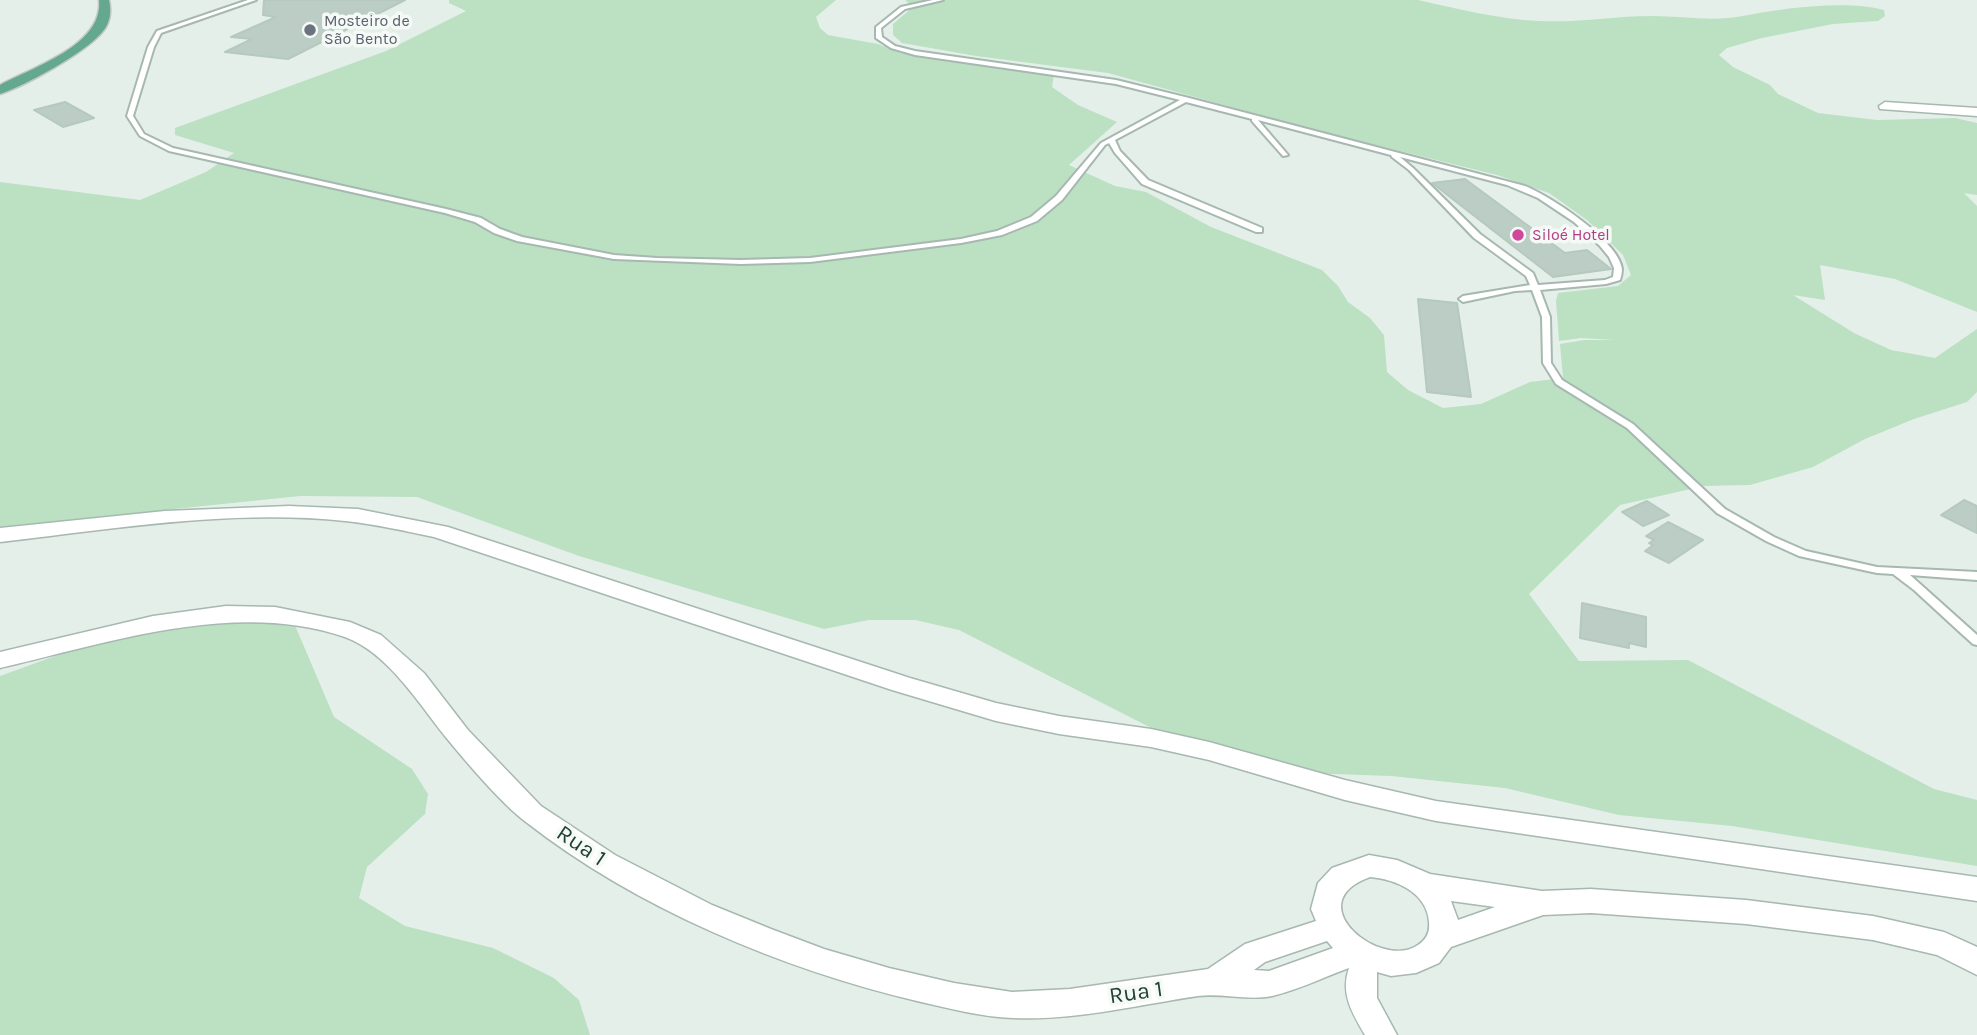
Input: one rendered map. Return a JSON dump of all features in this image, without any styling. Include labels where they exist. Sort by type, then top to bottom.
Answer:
[{"type":"main road","points":[[0,90],[89,38],[98,30],[104,19],[104,0]]},
{"type":"street","points":[[1885,106],[1977,112]]},
{"type":"street","points":[[0,534],[157,518],[253,513],[331,513],[384,519],[440,532],[887,680],[996,712],[1059,725],[1151,738],[1345,790],[1437,811],[1977,889]]},
{"type":"street","name":"Rua 1","points":[[3,661],[153,624],[226,614],[275,615],[350,630],[373,642],[415,679],[459,736],[532,813],[605,863],[702,912],[761,938],[821,961],[889,981],[1012,1005],[1070,1002],[1214,981],[1269,984],[1363,955]]},
{"type":"street","points":[[1388,867],[1424,885],[1437,900],[1444,916],[1445,932],[1438,946],[1426,957],[1409,963],[1390,963],[1363,955],[1341,940],[1327,919],[1324,903],[1328,889],[1337,877],[1351,869],[1388,867]]},
{"type":"street","points":[[1424,885],[1542,904],[1591,901],[1733,911],[1873,928],[1944,944],[1977,962]]},
{"type":"street","points":[[1442,938],[1542,904]]},
{"type":"street","name":"Rua 1","points":[[1214,981],[1255,953],[1333,927]]},
{"type":"street","points":[[1363,955],[1358,991],[1381,1035]]},
{"type":"lane","points":[[253,0],[159,32],[151,47],[130,116],[142,135],[171,150],[446,211],[478,220],[497,231],[520,239],[614,257],[741,262],[810,260],[961,241],[999,233],[1034,219],[1051,205],[1090,158],[1111,140],[1187,99]]},
{"type":"lane","points":[[940,0],[903,8],[878,28],[879,38],[893,47],[915,53],[1074,75],[1187,99],[1254,120],[1446,166],[1532,192],[1566,212],[1618,261],[1620,272],[1617,278],[1606,282],[1516,289],[1463,299]]},
{"type":"lane","points":[[1254,120],[1285,155]]},
{"type":"lane","points":[[1111,140],[1117,152],[1145,182],[1259,230]]},
{"type":"lane","points":[[1388,153],[1411,169],[1477,236],[1530,275],[1533,289],[1546,317],[1547,363],[1559,382],[1630,426],[1721,511],[1770,539],[1804,554],[1877,570],[1977,576]]},
{"type":"lane","points":[[1896,571],[1917,584],[1956,624],[1977,641]]},
{"type":"green space","points":[[449,0],[836,0],[816,17],[820,28],[828,35],[878,44],[900,53],[1054,74],[1052,87],[1078,105],[1117,122],[1069,165],[1115,186],[1146,192],[1211,227],[1322,270],[1338,286],[1348,302],[1370,318],[1384,335],[1387,372],[1408,390],[1443,408],[1481,404],[1530,382],[1563,378],[1560,344],[1584,340],[1614,340],[1581,338],[1559,341],[1556,301],[1558,293],[1618,286],[1631,275],[1623,255],[1587,220],[1549,193],[1497,175],[1311,129],[1108,73],[976,56],[902,43],[893,35],[893,24],[913,7],[905,0],[1418,0],[1493,16],[1553,21],[1652,16],[1720,19],[1833,5],[1884,10],[1885,16],[1878,21],[1833,24],[1762,38],[1727,48],[1719,55],[1733,67],[1770,85],[1778,94],[1818,113],[1877,120],[1955,118],[1977,123],[1977,195],[1964,193],[1977,206],[1977,312],[1895,279],[1820,265],[1825,300],[1793,295],[1854,333],[1891,350],[1935,358],[1977,329],[1977,392],[1967,402],[1865,439],[1813,467],[1750,485],[1704,486],[1620,505],[1529,594],[1579,661],[1688,660],[1934,789],[1977,800],[1977,866],[1732,826],[1619,815],[1505,788],[1391,776],[1276,772],[1171,738],[959,630],[915,620],[869,620],[824,629],[579,556],[417,497],[300,496],[0,527],[0,182],[140,200],[206,172],[234,153],[175,135],[175,128],[386,51],[466,11],[449,3]]},
{"type":"green space","points":[[245,612],[294,623],[334,717],[412,769],[428,794],[425,814],[367,867],[359,898],[405,926],[493,948],[554,978],[579,1000],[590,1035],[0,1035],[0,676],[127,630]]},
{"type":"building","name":"Mosteiro de São Bento","points":[[264,0],[405,0],[288,59],[225,52],[252,39],[231,37],[276,17],[263,15]]},
{"type":"building","points":[[65,102],[94,118],[63,127],[34,110]]},
{"type":"building","name":"Siloé Hotel","points":[[1465,179],[1565,253],[1587,250],[1611,269],[1553,277],[1432,183]]},
{"type":"building","points":[[1418,299],[1457,303],[1471,397],[1427,392]]},
{"type":"building","points":[[1964,500],[1977,506],[1977,533],[1941,515]]},
{"type":"building","points":[[1647,501],[1669,515],[1643,526],[1622,512]]},
{"type":"building","points":[[1668,522],[1703,540],[1669,563],[1645,551],[1653,545],[1649,543],[1654,540],[1646,536]]},
{"type":"building","points":[[1582,603],[1646,617],[1646,647],[1629,643],[1629,648],[1580,638]]},
{"type":"place","name":"Mosteiro de São Bento","points":[[310,30]]},
{"type":"place","name":"Siloé Hotel","points":[[1518,235]]}]
